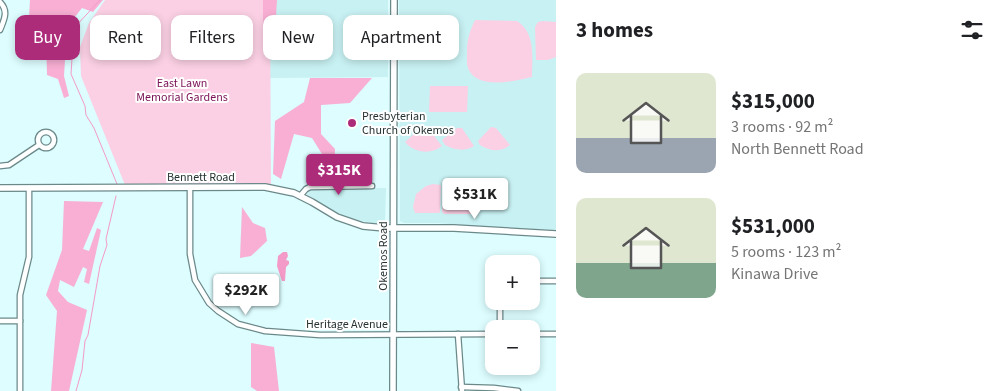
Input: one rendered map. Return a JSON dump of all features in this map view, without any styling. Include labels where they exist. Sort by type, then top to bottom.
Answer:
[{"type":"street","name":"Okemos Road","points":[[393,391],[394,0]]},
{"type":"street","points":[[0,2],[4,5],[6,15],[0,30]]},
{"type":"street","points":[[0,166],[9,165],[39,145]]},
{"type":"street","points":[[300,196],[310,187],[372,186]]},
{"type":"street","name":"Heritage Avenue","points":[[190,187],[192,268],[195,280],[202,294],[218,311],[238,324],[265,331],[320,335],[485,334]]},
{"type":"street","name":"Bennett Road","points":[[0,188],[265,187],[283,190],[300,196],[337,217],[351,223],[369,227],[454,228],[556,234]]},
{"type":"street","points":[[20,391],[20,295],[29,257],[29,188]]},
{"type":"street","points":[[540,281],[556,281]]},
{"type":"street","points":[[0,320],[20,321]]},
{"type":"street","points":[[458,334],[461,389],[494,388],[518,391]]},
{"type":"street","points":[[540,334],[556,334]]},
{"type":"shaded area","points":[[30,0],[103,0],[93,12],[82,8],[76,15],[29,15]]},
{"type":"shaded area","points":[[263,0],[277,0],[276,15],[263,15]]},
{"type":"shaded area","points":[[270,0],[388,0],[388,15],[343,15],[343,60],[388,60],[388,77],[270,78],[270,60],[333,60],[333,15],[270,15]]},
{"type":"shaded area","points":[[399,0],[556,0],[556,230],[438,223],[404,223],[400,221],[399,60],[459,60],[459,15],[399,15]]},
{"type":"shaded area","points":[[47,60],[65,60],[64,76],[69,96],[64,98],[58,79],[47,75]]},
{"type":"shaded area","points":[[310,78],[372,78],[350,103],[321,105],[321,134],[335,149],[334,180],[328,181],[327,162],[312,138],[294,134],[281,179],[273,174],[275,121],[304,102]]},
{"type":"shaded area","points":[[318,188],[386,188],[385,220],[382,223],[373,223],[360,221],[338,213],[307,195],[308,190]]},
{"type":"shaded area","points":[[64,201],[103,202],[83,249],[89,251],[97,228],[101,230],[89,284],[84,282],[87,269],[83,267],[74,287],[60,280],[58,291],[68,302],[87,310],[69,391],[51,391],[57,311],[46,295],[62,250]]},
{"type":"shaded area","points":[[242,207],[253,223],[265,228],[267,241],[251,256],[240,258]]},
{"type":"shaded area","points":[[283,252],[287,252],[286,260],[289,261],[286,267],[285,281],[282,281],[277,266],[278,256]]},
{"type":"shaded area","points":[[251,343],[274,347],[279,391],[257,391],[251,387]]},
{"type":"green space","name":"East Lawn Memorial Gardens","points":[[105,0],[270,0],[270,15],[263,15],[263,60],[270,60],[271,185],[125,185],[81,76],[80,47],[90,22],[90,60],[161,60],[161,15],[95,15]]},
{"type":"green space","points":[[475,20],[517,21],[523,26],[532,46],[532,77],[490,82],[482,81],[470,72],[467,65],[467,48],[470,32]]},
{"type":"green space","points":[[538,22],[556,22],[556,57],[548,60],[536,60],[535,27]]},
{"type":"green space","points":[[430,86],[468,86],[467,112],[429,112]]},
{"type":"green space","points":[[422,127],[427,127],[442,146],[433,151],[423,152],[409,146],[405,142]]},
{"type":"green space","points":[[491,127],[496,128],[510,145],[506,148],[495,150],[480,145],[478,141]]},
{"type":"green space","points":[[457,128],[462,128],[474,146],[460,150],[445,145],[442,140]]},
{"type":"green space","points":[[433,184],[441,185],[440,212],[415,213],[413,207],[416,194],[426,186]]},
{"type":"green space","points":[[444,185],[451,185],[466,192],[472,201],[473,214],[444,214],[442,212]]},
{"type":"waterway","points":[[100,0],[74,28],[71,74],[85,106],[86,115],[94,128],[117,184]]},
{"type":"waterway","points":[[76,391],[82,370],[85,341],[88,335],[100,266],[107,245],[106,239],[116,196]]},
{"type":"place","name":"Presbyterian Church of Okemos","points":[[352,123]]}]
